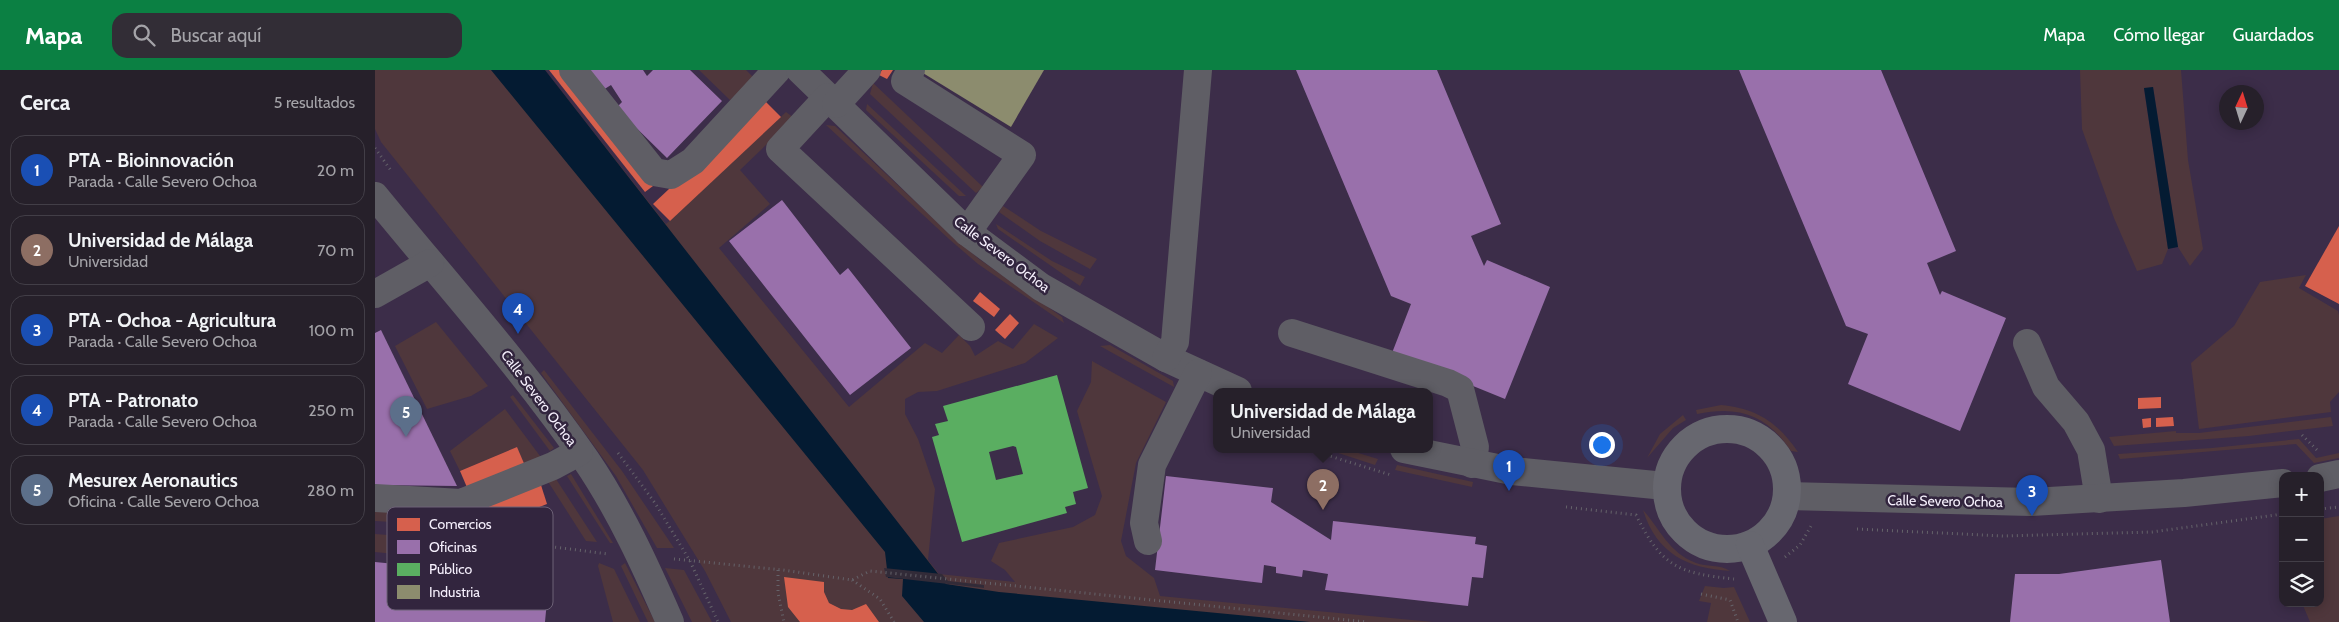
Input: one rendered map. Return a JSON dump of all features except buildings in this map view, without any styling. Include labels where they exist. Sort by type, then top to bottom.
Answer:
[{"type":"main road","points":[[1723,429],[1744,431],[1763,441],[1777,456],[1786,475],[1787,496],[1783,512],[1764,537],[1750,545],[1729,550],[1709,547],[1690,537],[1676,522],[1667,502],[1665,486],[1673,461],[1685,445],[1703,434],[1723,429]]},
{"type":"main road","points":[[1750,545],[1783,622]]},
{"type":"street","points":[[573,70],[654,172],[671,174],[693,161],[777,70]]},
{"type":"street","name":"Calle Severo Ochoa","points":[[800,70],[967,232],[1041,287],[1166,358],[1231,388]]},
{"type":"street","points":[[867,70],[780,149],[971,327]]},
{"type":"street","points":[[911,70],[905,81],[1022,155],[967,232]]},
{"type":"street","points":[[1166,358],[1175,342],[1198,70]]},
{"type":"street","name":"Calle Severo Ochoa","points":[[375,196],[498,343],[579,452],[641,557],[670,622]]},
{"type":"street","points":[[375,294],[430,262]]},
{"type":"street","points":[[1292,333],[1448,383],[1459,389],[1475,447],[1472,464]]},
{"type":"street","points":[[2027,343],[2046,388],[2076,422],[2091,450],[2099,499]]},
{"type":"street","points":[[1148,541],[1145,523],[1152,465],[1198,373]]},
{"type":"street","points":[[375,498],[461,503],[553,466],[579,452]]},
{"type":"street","points":[[1422,453],[1512,471],[1665,486]]},
{"type":"street","points":[[2324,477],[2339,474]]},
{"type":"street","name":"Calle Severo Ochoa","points":[[1787,496],[2031,502],[2184,493],[2279,483]]},
{"type":"path","points":[[1320,453],[1394,476]]},
{"type":"path","points":[[1558,506],[1636,515],[1650,542],[1671,564],[1701,575],[1741,580],[1761,571]]},
{"type":"path","points":[[2324,509],[2339,507]]},
{"type":"path","points":[[553,547],[596,552]]},
{"type":"path","points":[[700,563],[778,570],[852,580],[880,598],[894,622]]},
{"type":"path","points":[[778,570],[778,593],[784,622]]},
{"type":"path","points":[[852,580],[870,571],[1367,622]]},
{"type":"path","points":[[1701,594],[1730,600],[1738,622]]},
{"type":"shaded area","points":[[375,70],[2339,70],[2339,622],[375,622]]},
{"type":"shaded area","points":[[375,70],[545,70],[666,224],[786,112],[794,118],[740,170],[770,204],[719,248],[849,407],[925,343],[942,353],[959,335],[970,346],[975,356],[998,341],[1013,349],[1034,324],[1058,338],[1025,363],[937,391],[918,392],[905,399],[905,414],[918,439],[935,489],[928,560],[939,574],[1015,582],[1005,570],[991,561],[999,543],[1073,527],[1095,515],[1102,496],[1077,411],[1091,382],[1092,361],[1166,402],[1136,463],[1121,541],[1126,556],[1154,578],[1160,596],[1433,622],[731,622],[705,571],[643,470],[381,142],[375,129]]},
{"type":"shaded area","points":[[699,70],[746,70],[754,78],[730,100]]},
{"type":"shaded area","points":[[2080,70],[2181,70],[2188,160],[2203,249],[2190,266],[2178,247],[2153,87],[2144,89],[2168,249],[2162,264],[2137,271],[2114,218],[2082,129]]},
{"type":"shaded area","points":[[873,83],[983,187],[976,193],[870,94]]},
{"type":"shaded area","points":[[867,104],[966,196],[959,196],[866,110]]},
{"type":"shaded area","points":[[826,125],[835,126],[979,259],[1062,317],[1064,323],[978,264]]},
{"type":"shaded area","points":[[1003,206],[1041,231],[1097,259],[1090,269],[1040,241],[999,212]]},
{"type":"shaded area","points":[[996,224],[1052,261],[1085,277],[1080,286],[998,229]]},
{"type":"shaded area","points":[[2306,275],[2299,288],[2338,311],[2339,315],[2339,392],[2330,402],[2331,412],[2199,429],[2191,363],[2234,326],[2260,282]]},
{"type":"shaded area","points":[[436,322],[488,386],[471,396],[427,409],[395,346]]},
{"type":"shaded area","points":[[1110,345],[1173,381],[1174,387],[1100,346]]},
{"type":"shaded area","points":[[544,370],[622,471],[674,548],[657,548],[616,476],[541,373]]},
{"type":"shaded area","points":[[513,395],[554,448],[550,451],[510,397]]},
{"type":"shaded area","points":[[1721,405],[1746,410],[1765,419],[1782,433],[1798,452],[1791,451],[1772,429],[1762,421],[1751,416],[1739,412],[1726,411],[1697,414],[1696,410]]},
{"type":"shaded area","points":[[505,409],[543,460],[526,468],[517,447],[460,471],[450,451]]},
{"type":"shaded area","points":[[1683,415],[1686,420],[1673,428],[1647,458],[1660,434]]},
{"type":"shaded area","points":[[2331,417],[2333,426],[2249,436],[2114,446],[2109,437],[2176,431],[2176,433],[2199,433]]},
{"type":"shaded area","points":[[2299,439],[2316,458],[2339,453],[2339,458],[2314,463],[2296,444],[2120,459],[2118,454],[2212,448]]},
{"type":"shaded area","points":[[1338,453],[1358,453],[1378,459],[1375,465]]},
{"type":"shaded area","points":[[1397,465],[1473,482],[1472,487],[1395,470]]},
{"type":"shaded area","points":[[571,474],[613,543],[610,543],[567,476]]},
{"type":"shaded area","points":[[554,476],[597,542],[586,541],[547,480]]},
{"type":"shaded area","points":[[375,509],[387,510],[387,522],[375,521]]},
{"type":"shaded area","points":[[1643,510],[1678,553],[1696,563],[1722,567],[1730,571],[1700,566],[1676,556],[1656,538]]},
{"type":"shaded area","points":[[2339,516],[2339,622],[2310,622],[2304,607],[2324,607],[2324,518]]},
{"type":"shaded area","points":[[375,534],[387,535],[387,553],[375,552]]},
{"type":"shaded area","points":[[599,563],[614,569],[640,622],[613,622],[598,566]]},
{"type":"shaded area","points":[[625,563],[655,622],[648,622],[621,566]]},
{"type":"shaded area","points":[[665,568],[684,570],[712,622],[692,622]]},
{"type":"shaded area","points":[[1705,586],[1734,587],[1750,622],[1707,622],[1711,603],[1699,601]]},
{"type":"water","points":[[491,70],[545,70],[946,584],[999,592],[1310,622],[924,622],[902,596],[903,579],[888,578],[885,552]]},
{"type":"water","points":[[2153,87],[2178,247],[2168,249],[2144,88]]},
{"type":"pier","points":[[884,568],[942,574],[948,581],[984,585],[984,588],[886,577]]},
{"type":"place","name":"PTA - Patronato","points":[[518,334]]},
{"type":"place","name":"Mesurex Aeronautics","points":[[406,437]]},
{"type":"place","name":"PTA - Bioinnovación","points":[[1509,491]]},
{"type":"place","name":"Universidad de Málaga","points":[[1323,510]]},
{"type":"place","name":"PTA - Ochoa - Agricultura","points":[[2032,516]]}]
